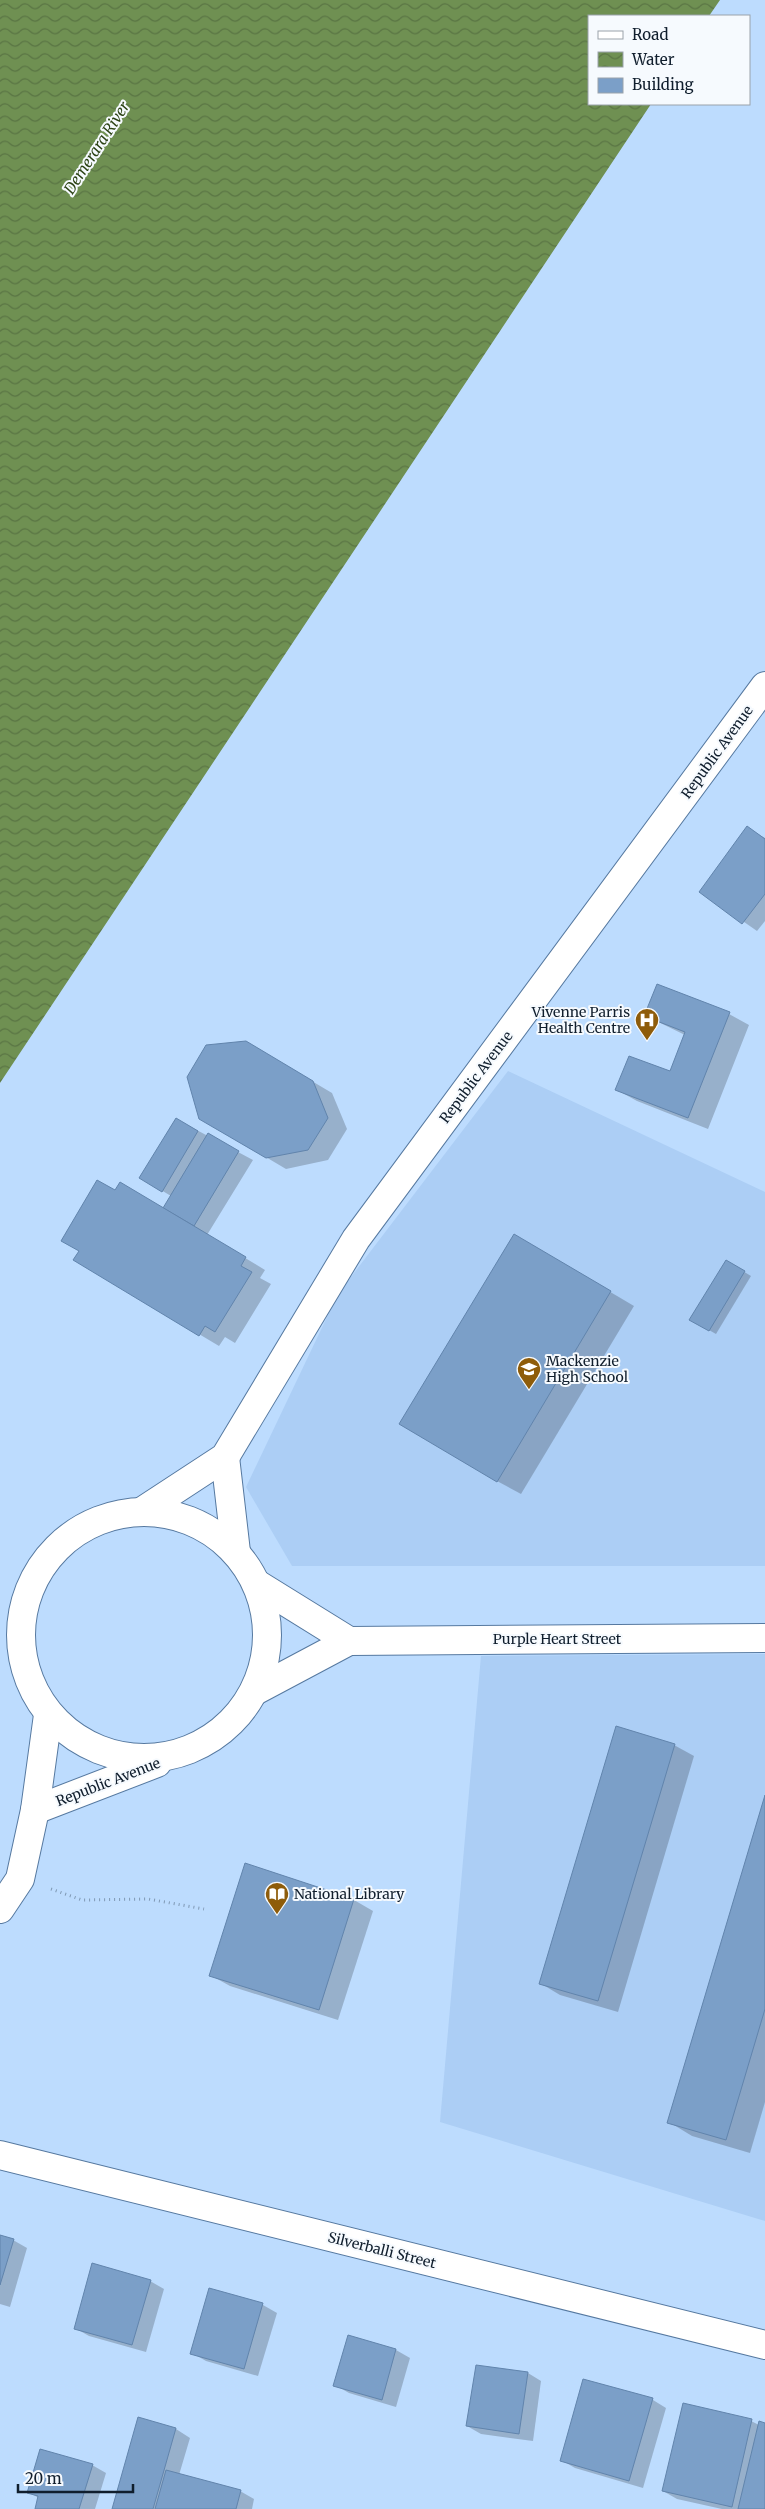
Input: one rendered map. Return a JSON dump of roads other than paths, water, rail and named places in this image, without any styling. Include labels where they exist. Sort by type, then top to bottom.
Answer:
[{"type":"street","name":"Republic Avenue","points":[[140,1512],[225,1457],[356,1239],[765,686]]},
{"type":"street","points":[[225,1457],[236,1552]]},
{"type":"street","points":[[181,1754],[133,1759],[86,1746],[48,1715],[26,1675],[19,1630],[30,1585],[57,1547],[95,1522],[140,1512],[176,1516],[208,1530],[236,1552],[257,1584],[268,1620],[267,1656],[255,1691]]},
{"type":"street","points":[[257,1584],[349,1641]]},
{"type":"street","name":"Purple Heart Street","points":[[255,1691],[349,1641],[765,1638]]},
{"type":"street","name":"Republic Avenue","points":[[35,1810],[181,1754],[225,1730],[255,1691]]},
{"type":"street","name":"Republic Avenue","points":[[0,1909],[20,1879],[35,1810],[48,1715]]},
{"type":"street","name":"Silverballi Street","points":[[0,2155],[765,2345]]},
{"type":"water","name":"Demerara River","points":[[0,0],[720,0],[710,15],[588,15],[588,105],[650,105],[0,1083]]},
{"type":"place","name":"Vivenne Parris Health Centre","points":[[647,1041]]},
{"type":"place","name":"Mackenzie High School","points":[[529,1390]]},
{"type":"place","name":"National Library","points":[[277,1915]]}]
